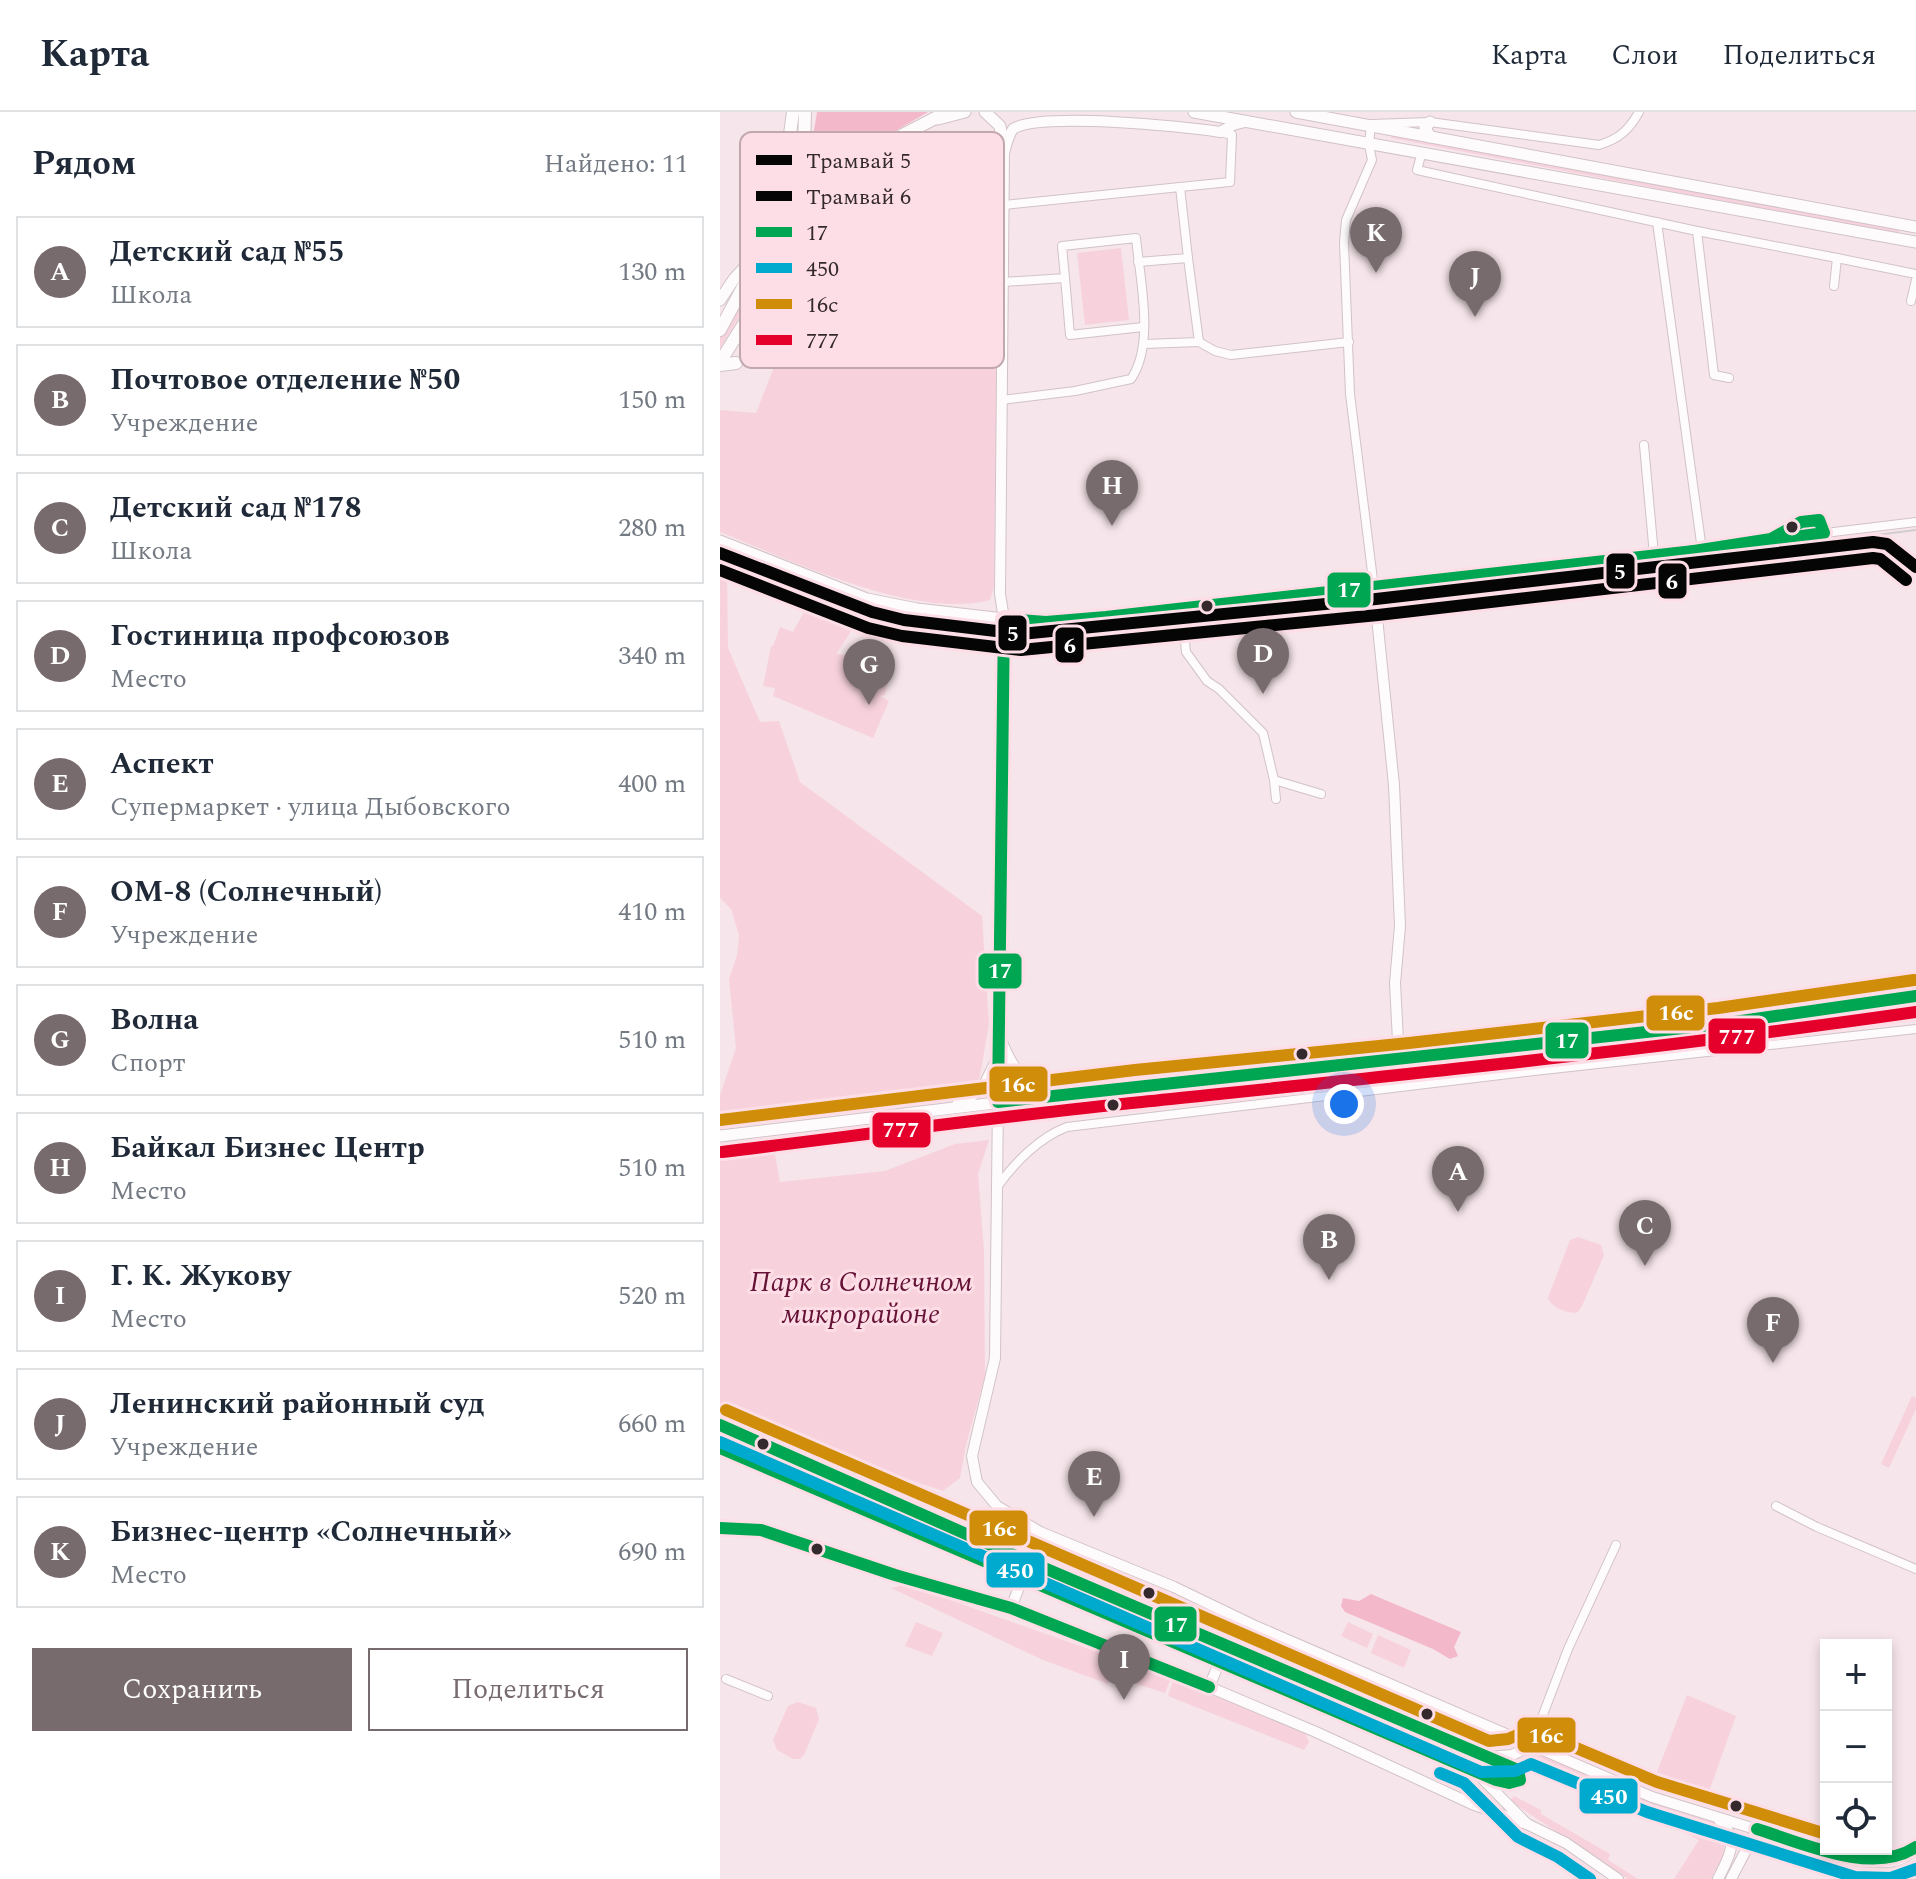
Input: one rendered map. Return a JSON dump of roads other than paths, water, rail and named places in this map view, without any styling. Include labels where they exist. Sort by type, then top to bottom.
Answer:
[{"type":"main road","points":[[790,132],[793,112]]},
{"type":"main road","points":[[804,132],[805,112]]},
{"type":"main road","points":[[909,132],[947,112]]},
{"type":"main road","points":[[926,122],[965,112]]},
{"type":"main road","points":[[985,112],[1000,126],[1001,132]]},
{"type":"main road","points":[[1194,112],[1911,242]]},
{"type":"main road","points":[[1296,112],[1912,226]]},
{"type":"main road","points":[[1430,122],[1425,128],[1430,137]]},
{"type":"main road","points":[[720,300],[740,273]]},
{"type":"main road","points":[[720,330],[740,294]]},
{"type":"main road","points":[[736,363],[720,363],[740,328]]},
{"type":"main road","points":[[720,541],[867,599],[917,609],[1004,619],[998,1102]]},
{"type":"main road","points":[[720,1136],[1137,1086],[1720,1024],[1916,996]]},
{"type":"main road","points":[[1000,1044],[1015,1072],[1039,1085],[1107,1080],[1137,1086]]},
{"type":"main road","points":[[950,1107],[983,1088],[1000,1044]]},
{"type":"main road","points":[[720,1425],[1009,1553],[1518,1770],[1521,1776],[1519,1782],[1508,1784],[720,1448]]},
{"type":"street","points":[[1399,1060],[1395,983],[1400,926],[1395,801],[1374,588],[1350,394],[1344,243],[1346,220],[1372,160],[1369,145],[1371,124],[1430,122],[1599,145],[1625,133],[1639,112]]},
{"type":"street","points":[[1056,118],[1130,119],[1232,135],[1230,182],[1004,205],[1004,152],[1013,129],[1030,120],[1056,118]]},
{"type":"street","points":[[1220,132],[1245,122]]},
{"type":"street","points":[[1422,152],[1417,170],[1916,277],[1911,301]]},
{"type":"street","points":[[1180,187],[1199,342]]},
{"type":"street","points":[[1657,222],[1702,550]]},
{"type":"street","points":[[1911,242],[1904,232],[1912,226]]},
{"type":"street","points":[[1697,231],[1714,375],[1729,378]]},
{"type":"street","points":[[1001,400],[1075,391],[1131,379],[1139,368],[1144,344],[1143,327],[1136,238],[1062,246],[1070,335],[1143,327]]},
{"type":"street","points":[[1138,262],[1188,258]]},
{"type":"street","points":[[1834,286],[1837,258]]},
{"type":"street","points":[[1004,282],[1065,278]]},
{"type":"street","points":[[1144,344],[1199,342],[1231,355],[1349,342]]},
{"type":"street","points":[[1002,368],[1000,594],[1004,619],[1046,622],[1182,609],[1702,550],[1916,522]]},
{"type":"street","points":[[1644,445],[1654,555]]},
{"type":"street","points":[[1182,609],[1186,652],[1207,681],[1263,733],[1276,799]]},
{"type":"street","points":[[1274,780],[1321,794]]},
{"type":"street","points":[[996,1189],[1007,1173],[1035,1147],[1053,1132],[1067,1127],[1916,1029]]},
{"type":"street","points":[[998,1102],[995,1358],[974,1445],[974,1472],[982,1491],[997,1506],[1040,1532],[1174,1587],[1652,1797],[1858,1861],[1893,1862],[1910,1855],[1916,1847]]},
{"type":"street","points":[[1776,1506],[1916,1569]]},
{"type":"street","points":[[721,1525],[761,1530],[895,1575],[1011,1608],[1209,1687],[1472,1804],[1527,1824],[1566,1843],[1618,1879]]},
{"type":"street","points":[[1011,1608],[1040,1532]]},
{"type":"street","points":[[1486,1757],[1512,1755],[1531,1746],[1568,1649],[1616,1545]]},
{"type":"street","points":[[1209,1687],[1220,1661]]},
{"type":"street","points":[[726,1679],[768,1696]]},
{"type":"street","points":[[1473,1769],[1527,1824]]},
{"type":"street","points":[[1718,1818],[1731,1833],[1733,1845],[1718,1879]]},
{"type":"street","points":[[1731,1879],[1757,1829]]},
{"type":"tram line","points":[[1820,545],[1828,541],[1916,530]]},
{"type":"tram line","name":"5","points":[[720,553],[872,612],[904,620],[1021,634],[1376,599],[1873,542],[1887,544],[1916,567]]},
{"type":"tram line","name":"6","points":[[720,570],[868,628],[902,636],[1021,650],[1378,615],[1873,558],[1880,559],[1906,580]]},
{"type":"place","name":"Бизнес-центр «Солнечный»","points":[[1376,273]]},
{"type":"place","name":"Ленинский районный суд","points":[[1475,317]]},
{"type":"place","name":"Байкал Бизнес Центр","points":[[1112,526]]},
{"type":"place","name":"Гостиница профсоюзов","points":[[1263,694]]},
{"type":"place","name":"Волна","points":[[869,705]]},
{"type":"place","name":"Детский сад №55","points":[[1458,1212]]},
{"type":"place","name":"Детский сад №178","points":[[1645,1266]]},
{"type":"place","name":"Почтовое отделение №50","points":[[1329,1280]]},
{"type":"place","name":"ОМ-8 (Солнечный)","points":[[1773,1363]]},
{"type":"place","name":"Аспект","points":[[1094,1517]]},
{"type":"place","name":"Г. К. Жукову","points":[[1124,1700]]},
{"type":"park label","name":"Парк в Солнечном микрорайоне","points":[[861,1298]]}]
